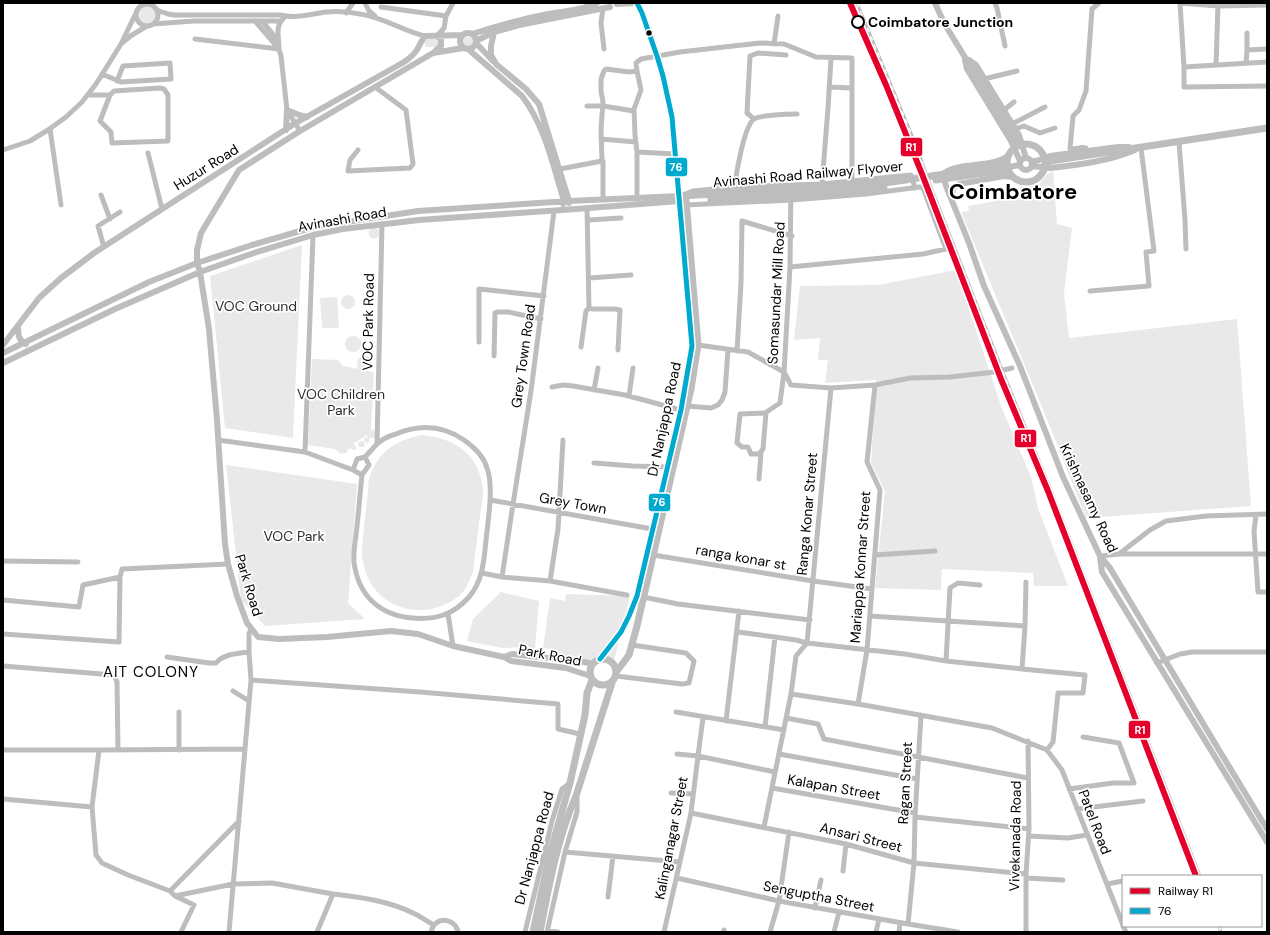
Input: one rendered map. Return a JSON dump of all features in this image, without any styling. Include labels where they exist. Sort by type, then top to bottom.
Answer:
[{"type":"highway","points":[[1046,164],[1050,161],[1267,128]]},
{"type":"highway","points":[[1044,154],[1046,164],[1041,176],[1036,180],[1030,182],[1018,180],[1009,166],[1014,148],[1024,144],[1030,144],[1040,150],[1044,154],[1048,158],[1063,160]]},
{"type":"highway","name":"Avinashi Road Railway Flyover","points":[[682,202],[697,198],[851,191],[998,171],[1009,166]]},
{"type":"highway","name":"Dr Nanjappa Road","points":[[600,659],[624,627],[644,581],[653,555],[698,345],[682,202]]},
{"type":"highway","name":"Dr Nanjappa Road","points":[[576,796],[615,676],[629,655],[632,645],[643,598],[644,581],[652,529],[667,467],[684,408],[692,346],[682,202]]},
{"type":"highway","points":[[600,659],[609,660],[615,666],[615,676],[604,686],[595,683],[591,678],[590,672],[593,664],[600,659]]},
{"type":"highway","name":"Dr Nanjappa Road","points":[[570,783],[591,678]]},
{"type":"highway","points":[[544,932],[555,860],[566,812],[570,783]]},
{"type":"highway","points":[[534,932],[549,857],[566,812],[576,796]]},
{"type":"main road","points":[[425,36],[463,35],[466,33],[472,34],[518,20],[583,8],[597,3]]},
{"type":"main road","points":[[433,53],[475,47],[476,42],[494,32],[519,25],[585,12],[606,6],[633,3]]},
{"type":"main road","points":[[637,3],[642,13],[663,76],[672,117],[675,154],[682,202]]},
{"type":"main road","points":[[935,3],[944,22],[1018,146]]},
{"type":"main road","points":[[494,32],[490,46],[491,55],[496,64]]},
{"type":"main road","points":[[472,34],[476,42],[496,64],[526,88],[538,104],[560,169],[567,201],[565,210]]},
{"type":"main road","points":[[454,50],[456,47],[455,35]]},
{"type":"main road","points":[[463,35],[460,43],[522,96],[528,104],[538,120],[567,201]]},
{"type":"main road","name":"Huzur Road","points":[[3,345],[38,298],[61,278],[104,247],[294,124],[412,57],[418,50],[425,36]]},
{"type":"main road","points":[[197,263],[201,233],[239,170],[300,131],[433,53],[441,46],[441,39],[438,36]]},
{"type":"main road","points":[[965,56],[976,65],[1004,110],[1020,139],[1026,162]]},
{"type":"main road","points":[[965,56],[967,69],[1011,141],[1026,162],[1049,168],[1105,160],[1140,148]]},
{"type":"main road","points":[[286,130],[287,110],[299,116],[307,117]]},
{"type":"main road","points":[[952,200],[951,194],[953,188],[959,184],[996,177],[1009,166],[1036,161],[1050,156],[1086,151],[1118,147],[1140,148]]},
{"type":"main road","name":"Krishnasamy Road","points":[[1009,166],[1002,159],[947,170],[943,174],[943,177],[984,286],[1020,366],[1063,477],[1100,556],[1110,568],[1267,829]]},
{"type":"main road","points":[[237,162],[241,169]]},
{"type":"main road","points":[[792,196],[801,192]]},
{"type":"main road","name":"Avinashi Road","points":[[3,353],[149,282],[197,263],[252,244],[314,227],[422,210],[567,201],[637,199],[682,202]]},
{"type":"main road","name":"Avinashi Road","points":[[3,363],[115,309],[200,272],[313,234],[422,219],[682,202]]},
{"type":"main road","points":[[422,210],[422,219]]},
{"type":"main road","points":[[399,214],[399,222]]},
{"type":"main road","name":"Park Road","points":[[197,263],[200,272],[209,329],[225,544],[228,564],[237,596],[247,623],[251,629],[258,636],[279,639],[327,637],[391,631],[418,634],[453,646],[504,657],[512,661],[566,668],[591,678]]},
{"type":"main road","points":[[18,326],[18,336],[21,341],[31,346],[38,346]]},
{"type":"main road","points":[[3,363],[9,350]]},
{"type":"main road","points":[[1100,556],[1102,572],[1267,842]]},
{"type":"main road","points":[[504,657],[512,654],[593,664]]},
{"type":"street","points":[[139,3],[136,19],[143,25],[194,21],[281,21]]},
{"type":"street","points":[[346,13],[353,3]]},
{"type":"street","points":[[365,3],[369,11],[376,17]]},
{"type":"street","points":[[438,36],[444,28],[446,16],[452,3]]},
{"type":"street","points":[[995,3],[1004,46]]},
{"type":"street","points":[[1086,151],[1086,148],[1083,147],[1075,150],[1070,149],[1072,116],[1079,110],[1086,91],[1092,9],[1099,3]]},
{"type":"street","points":[[1267,5],[1180,3],[1184,87],[1267,86]]},
{"type":"street","points":[[1216,65],[1218,4]]},
{"type":"street","points":[[3,150],[30,141],[50,129],[82,102],[121,44],[137,11],[143,5],[153,5]]},
{"type":"street","points":[[153,5],[158,11],[174,15],[242,14],[280,15],[287,17],[329,12],[360,14],[376,17],[411,32],[425,36]]},
{"type":"street","points":[[121,44],[157,20],[158,16],[153,5]]},
{"type":"street","points":[[604,49],[602,22],[606,6]]},
{"type":"street","points":[[381,7],[446,16]]},
{"type":"street","points":[[774,44],[778,16]]},
{"type":"street","points":[[279,49],[278,26],[281,21],[287,17]]},
{"type":"street","points":[[255,21],[279,49]]},
{"type":"street","points":[[262,21],[272,33],[279,49],[287,110],[294,124],[300,131]]},
{"type":"street","points":[[1246,63],[1247,33]]},
{"type":"street","points":[[195,39],[279,49]]},
{"type":"street","points":[[637,199],[637,152],[634,111],[641,90],[636,63],[641,58],[760,43],[784,44],[816,57],[852,58],[852,181]]},
{"type":"street","points":[[1246,50],[1267,49]]},
{"type":"street","points":[[754,119],[747,113],[750,56],[758,53],[786,55]]},
{"type":"street","points":[[822,184],[831,58]]},
{"type":"street","points":[[1184,67],[1267,62]]},
{"type":"street","points":[[102,74],[117,81],[120,82],[171,79],[170,63],[123,66],[117,81]]},
{"type":"street","points":[[560,169],[602,161],[601,139],[603,106],[601,79],[604,71],[606,69],[629,72],[637,71]]},
{"type":"street","points":[[984,79],[1017,71]]},
{"type":"street","points":[[358,150],[350,160],[348,171],[410,168],[414,164],[406,110],[375,87]]},
{"type":"street","points":[[829,88],[852,88]]},
{"type":"street","points":[[88,95],[110,95],[114,91],[164,89],[168,94],[168,141],[112,143],[111,132],[100,121],[110,95]]},
{"type":"street","points":[[1004,110],[1014,102]]},
{"type":"street","points":[[587,106],[603,106],[634,111]]},
{"type":"street","points":[[1013,126],[1045,107]]},
{"type":"street","points":[[734,187],[746,134],[754,119],[797,114]]},
{"type":"street","points":[[1013,126],[1024,126],[1040,133],[1055,128]]},
{"type":"street","points":[[50,129],[61,205]]},
{"type":"street","points":[[601,139],[636,142]]},
{"type":"street","points":[[1179,142],[1186,249]]},
{"type":"street","points":[[1090,291],[1149,286],[1146,252],[1154,251],[1140,148]]},
{"type":"street","points":[[637,152],[675,154]]},
{"type":"street","points":[[148,153],[162,209]]},
{"type":"street","points":[[602,200],[603,161]]},
{"type":"street","points":[[682,202],[693,191],[734,187],[822,184],[911,175],[915,188]]},
{"type":"street","name":"Somasundar Mill Road","points":[[792,185],[792,236],[784,372],[791,385],[831,388]]},
{"type":"street","points":[[682,202],[792,196],[866,194],[923,188],[946,249],[923,254],[790,267]]},
{"type":"street","points":[[101,195],[110,218]]},
{"type":"street","points":[[581,347],[586,311],[589,308],[587,208]]},
{"type":"street","name":"Grey Town Road","points":[[502,577],[512,504],[531,391],[554,210]]},
{"type":"street","points":[[104,247],[98,226],[120,212]]},
{"type":"street","points":[[588,220],[621,218]]},
{"type":"street","points":[[737,351],[742,283],[742,221],[792,236]]},
{"type":"street","name":"VOC Park Road","points":[[377,444],[382,224]]},
{"type":"street","points":[[305,452],[313,234]]},
{"type":"street","points":[[589,278],[631,275]]},
{"type":"street","points":[[479,342],[479,289],[544,296]]},
{"type":"street","points":[[589,308],[620,310],[618,350]]},
{"type":"street","points":[[494,356],[495,312],[508,312],[541,319]]},
{"type":"street","points":[[698,345],[748,352],[784,372],[780,403],[766,413],[740,414],[737,443],[742,447],[748,447],[751,454],[759,454],[761,452]]},
{"type":"street","points":[[552,387],[563,385],[572,386],[684,408],[712,408],[718,405],[725,392],[728,350]]},
{"type":"street","points":[[594,390],[598,368]]},
{"type":"street","points":[[629,396],[634,368]]},
{"type":"street","points":[[831,388],[875,385],[910,378],[950,377],[995,372],[1012,368]]},
{"type":"street","name":"Mariappa Konnar Street","points":[[858,704],[870,616],[880,490],[867,462],[875,385]]},
{"type":"street","name":"Ranga Konar Street","points":[[808,643],[831,388]]},
{"type":"street","points":[[759,479],[766,413]]},
{"type":"street","points":[[353,470],[356,459],[365,457],[377,444],[404,430],[418,427],[434,427],[456,434],[479,453],[488,468],[491,487],[482,573],[476,590],[461,606],[448,614],[435,618],[422,619],[407,617],[380,608],[370,601],[364,592],[359,582],[354,561],[362,475],[369,465],[365,457]]},
{"type":"street","points":[[218,440],[305,452],[353,470],[362,475]]},
{"type":"street","points":[[550,581],[558,529],[563,440]]},
{"type":"street","points":[[594,463],[667,467]]},
{"type":"street","name":"Grey Town","points":[[490,500],[652,529]]},
{"type":"street","points":[[1119,554],[1150,530],[1166,521],[1206,516],[1267,514]]},
{"type":"street","points":[[1256,515],[1254,531],[1258,592],[1267,592]]},
{"type":"street","points":[[875,556],[935,551]]},
{"type":"street","points":[[1100,556],[1119,554],[1267,554]]},
{"type":"street","name":"ranga konar st","points":[[653,555],[872,589]]},
{"type":"street","points":[[3,562],[78,562]]},
{"type":"street","points":[[3,634],[119,642],[120,577],[122,569],[228,564]]},
{"type":"street","points":[[482,573],[502,577],[550,581],[627,595]]},
{"type":"street","points":[[3,600],[79,607],[83,585],[120,577]]},
{"type":"street","points":[[1022,669],[1026,626],[1026,582]]},
{"type":"street","points":[[946,660],[950,588],[958,583],[980,586]]},
{"type":"street","points":[[643,598],[678,604],[810,620]]},
{"type":"street","points":[[726,721],[740,611]]},
{"type":"street","points":[[448,614],[453,646]]},
{"type":"street","points":[[870,616],[1026,626]]},
{"type":"street","points":[[229,932],[251,680],[249,634],[251,629]]},
{"type":"street","points":[[738,632],[808,643],[1022,669],[1085,675],[1082,693],[1058,693],[1052,742],[1047,750]]},
{"type":"street","points":[[765,727],[775,637]]},
{"type":"street","points":[[764,827],[791,694],[796,656],[808,643]]},
{"type":"street","points":[[615,676],[682,684],[689,683],[694,661],[686,653],[632,645]]},
{"type":"street","points":[[167,657],[216,663],[219,658],[236,653],[249,652]]},
{"type":"street","points":[[1157,663],[1180,654],[1192,652],[1267,652]]},
{"type":"street","points":[[3,666],[114,675],[116,682],[118,750]]},
{"type":"street","points":[[251,680],[412,691],[558,704],[558,730],[580,734]]},
{"type":"street","points":[[233,691],[249,701]]},
{"type":"street","name":"Patel Road","points":[[791,694],[858,704],[992,728],[1028,741],[1047,750],[1062,770],[1107,884],[1120,912]]},
{"type":"street","points":[[179,712],[179,750]]},
{"type":"street","points":[[676,712],[703,718],[784,730]]},
{"type":"street","name":"Ragan Street","points":[[908,924],[914,863],[915,815],[921,715]]},
{"type":"street","points":[[698,756],[703,718]]},
{"type":"street","points":[[786,718],[818,724],[824,739],[1028,778]]},
{"type":"street","points":[[1069,789],[1113,783],[1134,783],[1119,742],[1083,737]]},
{"type":"street","name":"Vivekanada Road","points":[[1026,932],[1026,876],[1029,836],[1028,741]]},
{"type":"street","points":[[3,750],[245,749]]},
{"type":"street","points":[[99,750],[92,807],[96,855],[102,864],[170,891],[175,896],[194,905],[181,932]]},
{"type":"street","points":[[677,754],[698,756],[775,772]]},
{"type":"street","points":[[779,754],[917,779]]},
{"type":"street","name":"Kalinganagar Street","points":[[664,932],[691,813],[698,756]]},
{"type":"street","name":"Dr Nanjappa Road","points":[[526,932],[552,821],[562,789],[570,783]]},
{"type":"street","name":"Kalapan Street","points":[[772,788],[915,815]]},
{"type":"street","points":[[671,793],[693,794]]},
{"type":"street","name":"Dr Nanjappa Road","points":[[544,932],[577,812],[576,796]]},
{"type":"street","points":[[3,799],[92,807]]},
{"type":"street","points":[[1077,809],[1143,801]]},
{"type":"street","name":"Ansari Street","points":[[691,813],[846,844],[914,863],[1063,880]]},
{"type":"street","points":[[915,815],[1029,829]]},
{"type":"street","points":[[170,891],[239,820]]},
{"type":"street","points":[[770,932],[779,901],[789,832]]},
{"type":"street","points":[[1029,836],[1068,838],[1087,835]]},
{"type":"street","points":[[843,871],[846,844]]},
{"type":"street","points":[[565,852],[680,862]]},
{"type":"street","points":[[608,897],[613,856]]},
{"type":"street","name":"Senguptha Street","points":[[677,878],[815,908],[908,924],[932,930],[958,932]]},
{"type":"street","points":[[815,908],[821,880]]},
{"type":"street","points":[[1107,884],[1122,881]]},
{"type":"street","points":[[175,896],[234,884],[272,883],[363,898],[389,904],[414,913],[434,925]]},
{"type":"street","points":[[317,932],[333,894]]},
{"type":"street","points":[[834,932],[839,912]]},
{"type":"street","points":[[876,932],[879,919]]},
{"type":"street","points":[[432,932],[434,925],[441,920],[449,921],[456,926],[458,932]]},
{"type":"street","points":[[899,932],[900,923]]},
{"type":"street","points":[[544,932],[558,932]]},
{"type":"green space","points":[[147,6],[151,7],[155,11],[155,19],[151,23],[147,24],[143,23],[139,19],[138,15],[139,11],[143,7]]},
{"type":"green space","points":[[466,37],[470,37],[472,38],[472,46],[466,47],[463,44],[463,40]]},
{"type":"green space","points":[[427,39],[437,39],[439,43],[437,47],[426,47],[424,43]]},
{"type":"green space","points":[[1053,170],[1057,224],[1072,228],[1064,293],[1069,338],[1237,319],[1251,506],[1086,518],[1049,424],[961,212],[969,211],[968,206],[1024,196],[1022,189],[1039,184],[1047,174]]},
{"type":"green space","points":[[374,227],[378,229],[380,233],[378,237],[374,239],[370,237],[368,233],[370,229]]},
{"type":"green space","name":"VOC Ground","points":[[302,245],[293,438],[225,428],[210,276]]},
{"type":"green space","points":[[956,270],[1001,406],[1031,477],[1038,508],[1068,586],[1034,586],[1033,573],[942,569],[941,590],[875,588],[885,491],[871,463],[876,380],[825,383],[828,360],[818,360],[820,338],[794,340],[800,286],[878,285]]},
{"type":"green space","points":[[345,295],[351,295],[355,299],[355,305],[351,309],[345,309],[341,305],[341,299]]},
{"type":"green space","points":[[337,297],[339,328],[322,328],[320,298]]},
{"type":"green space","points":[[350,336],[356,336],[361,341],[359,350],[356,352],[350,352],[345,347],[345,341]]},
{"type":"green space","name":"VOC Children Park","points":[[364,355],[369,357],[372,362],[372,366],[367,371],[374,372],[371,429],[375,431],[375,437],[369,438],[370,440],[368,443],[364,442],[364,438],[368,437],[367,435],[353,444],[356,446],[356,450],[350,448],[346,453],[341,454],[335,449],[308,445],[312,359],[338,360],[343,366],[359,369],[357,361]]},
{"type":"green space","points":[[421,435],[445,440],[464,450],[477,467],[481,478],[483,500],[473,572],[465,588],[459,596],[446,604],[432,609],[417,610],[403,608],[390,602],[378,593],[370,581],[364,566],[362,551],[369,478],[373,469],[383,454],[395,444],[411,437]]},
{"type":"green space","points":[[358,442],[364,442],[364,447],[359,447]]},
{"type":"green space","name":"VOC Park","points":[[226,465],[357,484],[348,603],[365,619],[265,626],[241,600]]},
{"type":"green space","points":[[501,592],[539,601],[535,649],[524,647],[502,648],[467,641],[473,619]]},
{"type":"green space","points":[[566,594],[630,596],[614,661],[603,662],[555,657],[556,650],[543,648],[550,598],[565,601]]},
{"type":"railway","points":[[850,3],[870,50]]},
{"type":"railway","points":[[857,3],[918,150],[926,174],[1005,377],[1051,490],[1200,875]]},
{"type":"railway","points":[[1219,927],[1221,932]]},
{"type":"rail line","name":"R1","points":[[850,3],[886,85],[1001,379],[1048,491],[1196,875]]},
{"type":"transit line","name":"76","points":[[600,659],[621,632],[637,596],[681,410],[692,346],[672,117],[657,56],[637,3]]},
{"type":"place","name":"Coimbatore Junction","points":[[858,22]]},
{"type":"district","name":"Coimbatore","points":[[1013,191]]},
{"type":"district","name":"AIT COLONY","points":[[151,672]]}]
